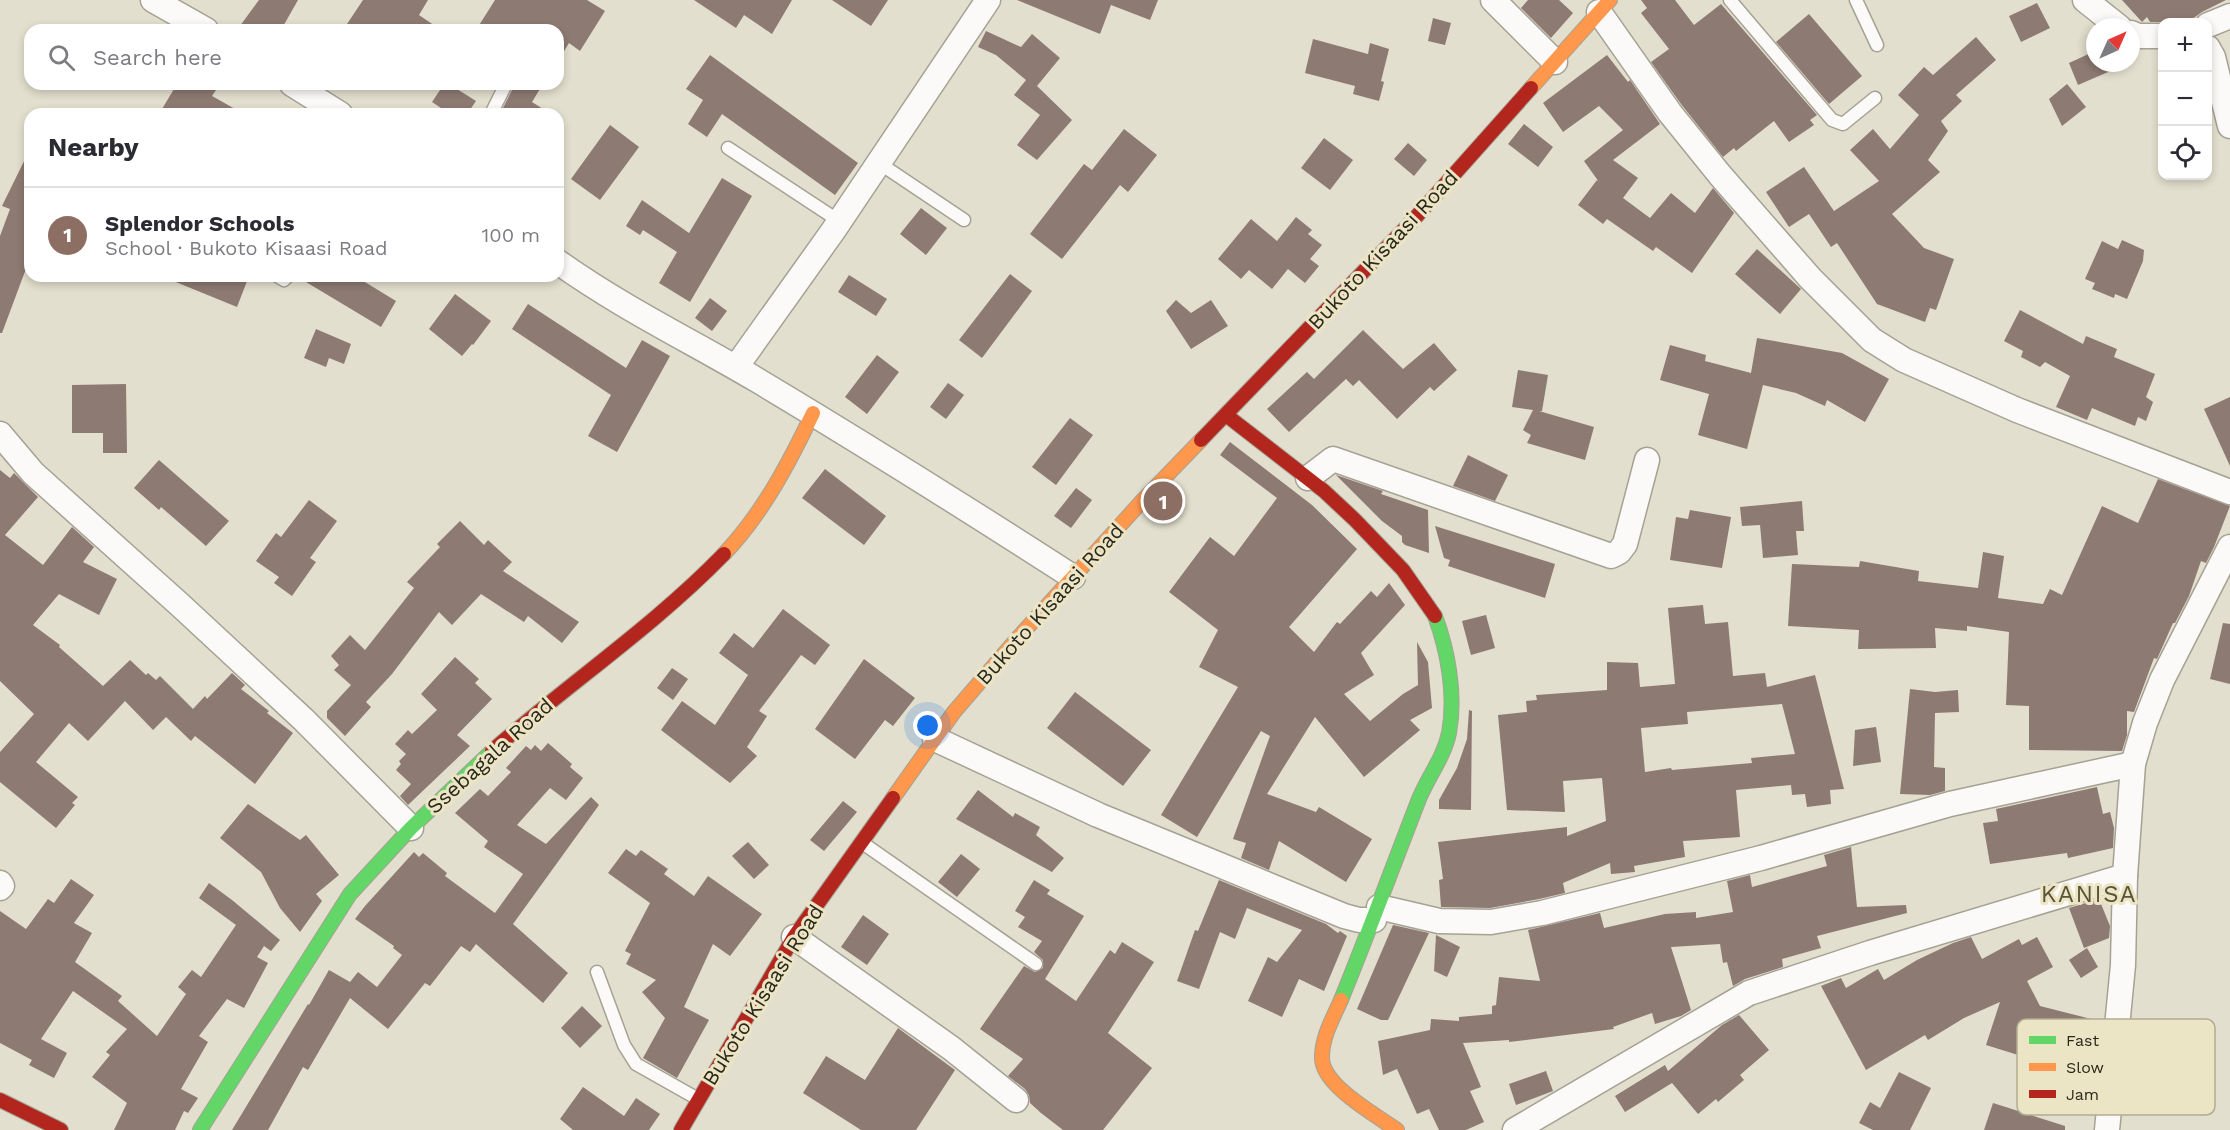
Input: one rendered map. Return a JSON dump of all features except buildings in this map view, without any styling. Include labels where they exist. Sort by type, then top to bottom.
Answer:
[{"type":"street","points":[[153,0],[182,6],[200,24]]},
{"type":"street","points":[[735,368],[879,163],[988,0]]},
{"type":"street","points":[[1493,0],[1555,62]]},
{"type":"street","points":[[2085,0],[2108,18]]},
{"type":"street","points":[[1605,6],[1670,113],[1720,175],[1810,278],[1872,340],[1904,360],[2017,410],[2230,492]]},
{"type":"street","name":"Bukoto Kisaasi Road","points":[[681,1130],[794,938],[954,712],[1143,500],[1416,217],[1605,6]]},
{"type":"street","points":[[2212,23],[2230,16]]},
{"type":"street","points":[[2140,36],[2158,36]]},
{"type":"street","points":[[2212,55],[2230,126]]},
{"type":"street","points":[[302,90],[330,108]]},
{"type":"street","points":[[564,266],[584,281],[813,413],[908,471],[1073,578]]},
{"type":"street","name":"Ssebagala Road","points":[[200,1130],[330,922],[350,894],[411,828],[491,752],[542,708],[610,656],[696,582],[735,542],[784,473],[813,413]]},
{"type":"street","points":[[1226,415],[1308,478],[1355,520],[1403,570],[1434,613],[1442,635],[1451,696],[1449,734],[1440,759],[1416,806],[1376,914],[1325,1038],[1321,1057],[1324,1070],[1334,1083],[1397,1130]]},
{"type":"street","points":[[0,434],[33,473],[93,525],[287,705],[411,828]]},
{"type":"street","points":[[1308,478],[1333,459],[1611,556],[1619,552],[1625,544],[1647,460]]},
{"type":"street","points":[[2118,1019],[2133,764],[2145,723],[2162,680],[2230,547]]},
{"type":"street","points":[[934,739],[1098,815],[1344,916],[1359,920],[1376,914],[1439,921],[1491,922],[1542,914],[1761,858],[1950,804],[2133,764]]},
{"type":"street","points":[[1515,1130],[1723,1006],[1749,993],[1776,982],[2125,876]]},
{"type":"street","points":[[0,882],[2,886],[0,888]]},
{"type":"street","points":[[794,938],[951,1047],[1016,1100]]},
{"type":"street","points":[[0,1100],[61,1130]]},
{"type":"street","points":[[2108,1130],[2109,1115]]},
{"type":"lane","points":[[1730,0],[1832,120],[1843,124],[1875,98]]},
{"type":"lane","points":[[1856,0],[1877,45]]},
{"type":"lane","points":[[494,108],[503,90]]},
{"type":"lane","points":[[729,148],[839,221]]},
{"type":"lane","points":[[879,163],[964,220]]},
{"type":"lane","points":[[863,843],[1036,964]]},
{"type":"lane","points":[[597,972],[624,1045],[636,1064],[699,1100]]},
{"type":"traffic: fast","points":[[1341,1000],[1419,799],[1449,733],[1452,704],[1450,673],[1435,616]]},
{"type":"traffic: fast","points":[[200,1130],[350,894],[411,828],[492,751]]},
{"type":"traffic: slow","points":[[1531,88],[1610,0]]},
{"type":"traffic: slow","points":[[724,554],[763,505],[785,469],[813,413]]},
{"type":"traffic: slow","points":[[893,798],[954,712],[1143,500],[1201,440]]},
{"type":"traffic: slow","points":[[1341,1000],[1324,1042],[1322,1057],[1324,1068],[1330,1078],[1351,1098],[1397,1130]]},
{"type":"traffic: jam","points":[[1201,440],[1416,217],[1531,88]]},
{"type":"traffic: jam","points":[[1226,415],[1324,491],[1355,520],[1403,570],[1435,616]]},
{"type":"traffic: jam","points":[[492,751],[639,631],[697,581],[724,554]]},
{"type":"traffic: jam","points":[[681,1130],[794,937],[893,798]]},
{"type":"traffic: jam","points":[[0,1100],[61,1130]]},
{"type":"place","name":"Splendor Schools","points":[[1163,501]]},
{"type":"district","name":"KANISA","points":[[2089,894]]}]
